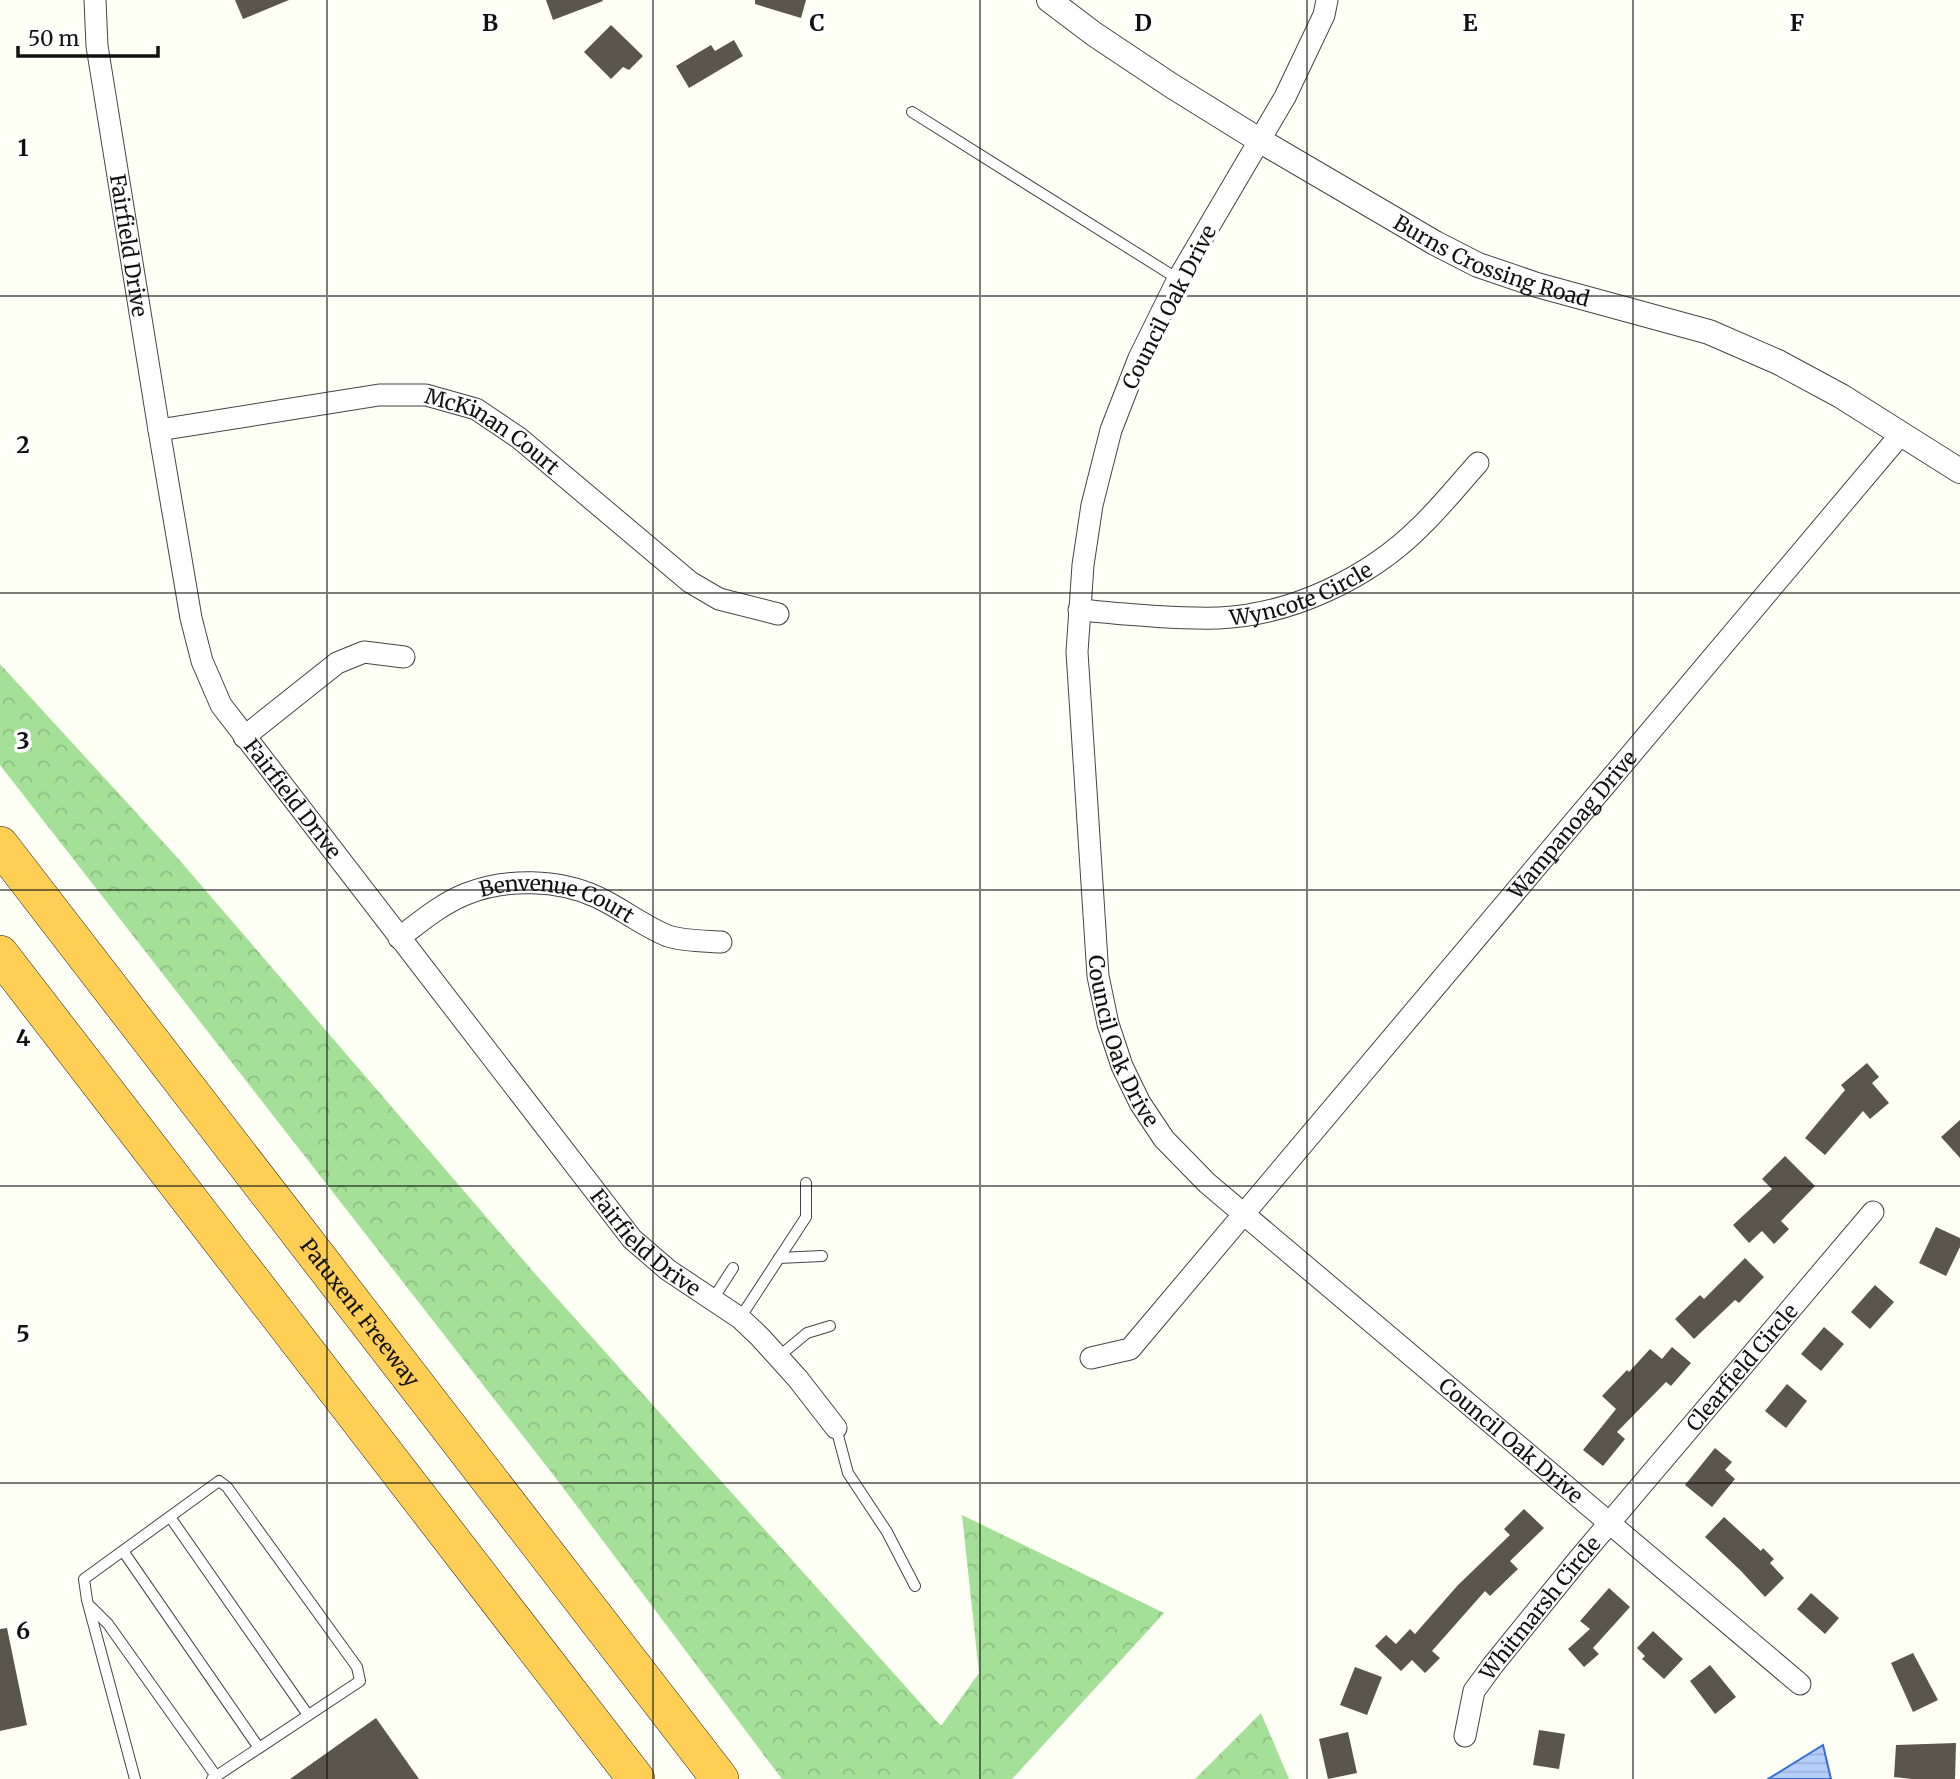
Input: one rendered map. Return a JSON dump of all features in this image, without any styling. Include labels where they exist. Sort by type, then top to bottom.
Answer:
[{"type":"highway","name":"Patuxent Freeway","points":[[0,845],[719,1779]]},
{"type":"highway","points":[[0,954],[636,1779]]},
{"type":"street","name":"Fairfield Drive","points":[[95,0],[97,47],[191,618],[202,661],[221,705],[632,1239],[668,1270],[740,1318],[778,1357],[836,1428]]},
{"type":"street","name":"Burns Crossing Road","points":[[1049,0],[1161,79],[1435,243],[1478,265],[1537,285],[1709,332],[1778,362],[1841,396],[1960,471]]},
{"type":"street","name":"Council Oak Drive","points":[[1327,0],[1324,15],[1290,85],[1178,279],[1139,358],[1111,430],[1092,505],[1083,565],[1077,652],[1098,976],[1108,1024],[1122,1066],[1140,1103],[1164,1139],[1207,1183],[1800,1684]]},
{"type":"street","name":"McKinan Court","points":[[159,430],[379,395],[426,395],[476,409],[519,438],[690,582],[719,599],[778,614]]},
{"type":"street","name":"Wampanoag Drive","points":[[1091,1357],[1130,1349],[1900,434]]},
{"type":"street","name":"Wyncote Circle","points":[[1079,610],[1220,618],[1257,613],[1298,602],[1338,586],[1377,563],[1420,528],[1478,463]]},
{"type":"street","points":[[244,737],[337,663],[364,652],[404,657]]},
{"type":"street","name":"Benvenue Court","points":[[399,938],[429,914],[466,894],[532,882],[574,888],[597,897],[670,937],[721,942]]},
{"type":"street","name":"Clearfield Circle","points":[[1610,1523],[1873,1212]]},
{"type":"street","name":"Whitmarsh Circle","points":[[1465,1736],[1474,1691],[1610,1523]]},
{"type":"lane","points":[[912,112],[1178,279]]},
{"type":"lane","points":[[740,1318],[806,1217],[806,1183]]},
{"type":"lane","points":[[779,1258],[822,1256]]},
{"type":"lane","points":[[713,1299],[733,1268]]},
{"type":"lane","points":[[778,1357],[807,1333],[830,1326]]},
{"type":"lane","points":[[836,1428],[848,1473],[887,1532],[915,1586]]},
{"type":"lane","points":[[88,1605],[108,1625],[214,1778],[360,1681],[356,1667],[227,1487],[219,1481],[84,1579],[88,1605],[135,1779]]},
{"type":"lane","points":[[170,1517],[308,1715]]},
{"type":"lane","points":[[123,1551],[259,1748]]},
{"type":"green space","points":[[0,664],[176,856],[537,1276],[941,1726],[979,1673],[962,1515],[1164,1613],[1012,1779],[782,1779],[558,1481],[0,765]]},
{"type":"green space","points":[[1261,1713],[1289,1779],[1195,1779]]},
{"type":"water","points":[[1823,1745],[1831,1779],[1768,1779]]},
{"type":"building","points":[[235,0],[289,0],[243,19]]},
{"type":"building","points":[[546,0],[602,0],[603,1],[553,20]]},
{"type":"building","points":[[755,0],[806,0],[801,18],[755,4]]},
{"type":"building","points":[[611,25],[643,56],[629,70],[623,67],[611,79],[584,52]]},
{"type":"building","points":[[734,40],[743,56],[689,88],[676,66],[711,45],[715,51]]},
{"type":"building","points":[[1867,1063],[1879,1077],[1872,1083],[1889,1103],[1870,1119],[1863,1111],[1825,1155],[1805,1138],[1845,1090],[1841,1085]]},
{"type":"building","points":[[1960,1120],[1960,1158],[1941,1137]]},
{"type":"building","points":[[1785,1156],[1815,1186],[1781,1221],[1789,1229],[1774,1244],[1762,1231],[1749,1243],[1733,1225],[1772,1189],[1762,1179]]},
{"type":"building","points":[[1936,1227],[1960,1238],[1960,1247],[1946,1276],[1919,1263]]},
{"type":"building","points":[[1745,1258],[1764,1277],[1739,1303],[1735,1300],[1694,1339],[1675,1319],[1700,1295],[1704,1299]]},
{"type":"building","points":[[1875,1285],[1894,1302],[1870,1329],[1851,1312]]},
{"type":"building","points":[[1824,1327],[1844,1344],[1821,1371],[1801,1354]]},
{"type":"building","points":[[1672,1347],[1691,1363],[1671,1386],[1666,1382],[1617,1432],[1625,1439],[1603,1466],[1583,1450],[1616,1409],[1602,1396],[1650,1349],[1662,1359]]},
{"type":"building","points":[[1787,1384],[1807,1401],[1786,1428],[1765,1411]]},
{"type":"building","points":[[1715,1448],[1732,1462],[1725,1470],[1735,1479],[1712,1507],[1685,1485]]},
{"type":"building","points":[[1524,1509],[1544,1528],[1510,1561],[1518,1569],[1490,1596],[1485,1591],[1432,1651],[1440,1658],[1425,1673],[1412,1660],[1401,1671],[1375,1646],[1386,1635],[1396,1644],[1410,1629],[1415,1634],[1458,1585],[1510,1535],[1504,1529]]},
{"type":"building","points":[[1724,1517],[1761,1551],[1763,1548],[1774,1559],[1770,1563],[1784,1578],[1765,1597],[1705,1537]]},
{"type":"building","points":[[1609,1588],[1630,1607],[1593,1648],[1599,1654],[1584,1667],[1568,1649],[1590,1629],[1580,1621]]},
{"type":"building","points":[[1811,1593],[1839,1618],[1825,1634],[1797,1609]]},
{"type":"building","points":[[7,1628],[27,1725],[0,1731],[0,1629]]},
{"type":"building","points":[[1653,1631],[1683,1659],[1664,1679],[1642,1659],[1645,1656],[1637,1648]]},
{"type":"building","points":[[1913,1653],[1938,1700],[1913,1712],[1891,1663]]},
{"type":"building","points":[[1710,1665],[1736,1697],[1715,1714],[1690,1681]]},
{"type":"building","points":[[1355,1667],[1382,1677],[1367,1715],[1340,1705]]},
{"type":"building","points":[[376,1718],[419,1779],[290,1779]]},
{"type":"building","points":[[1539,1730],[1565,1734],[1559,1769],[1533,1765]]},
{"type":"building","points":[[1348,1732],[1357,1773],[1328,1779],[1319,1739]]},
{"type":"building","points":[[1956,1743],[1955,1779],[1894,1777],[1896,1745]]}]
